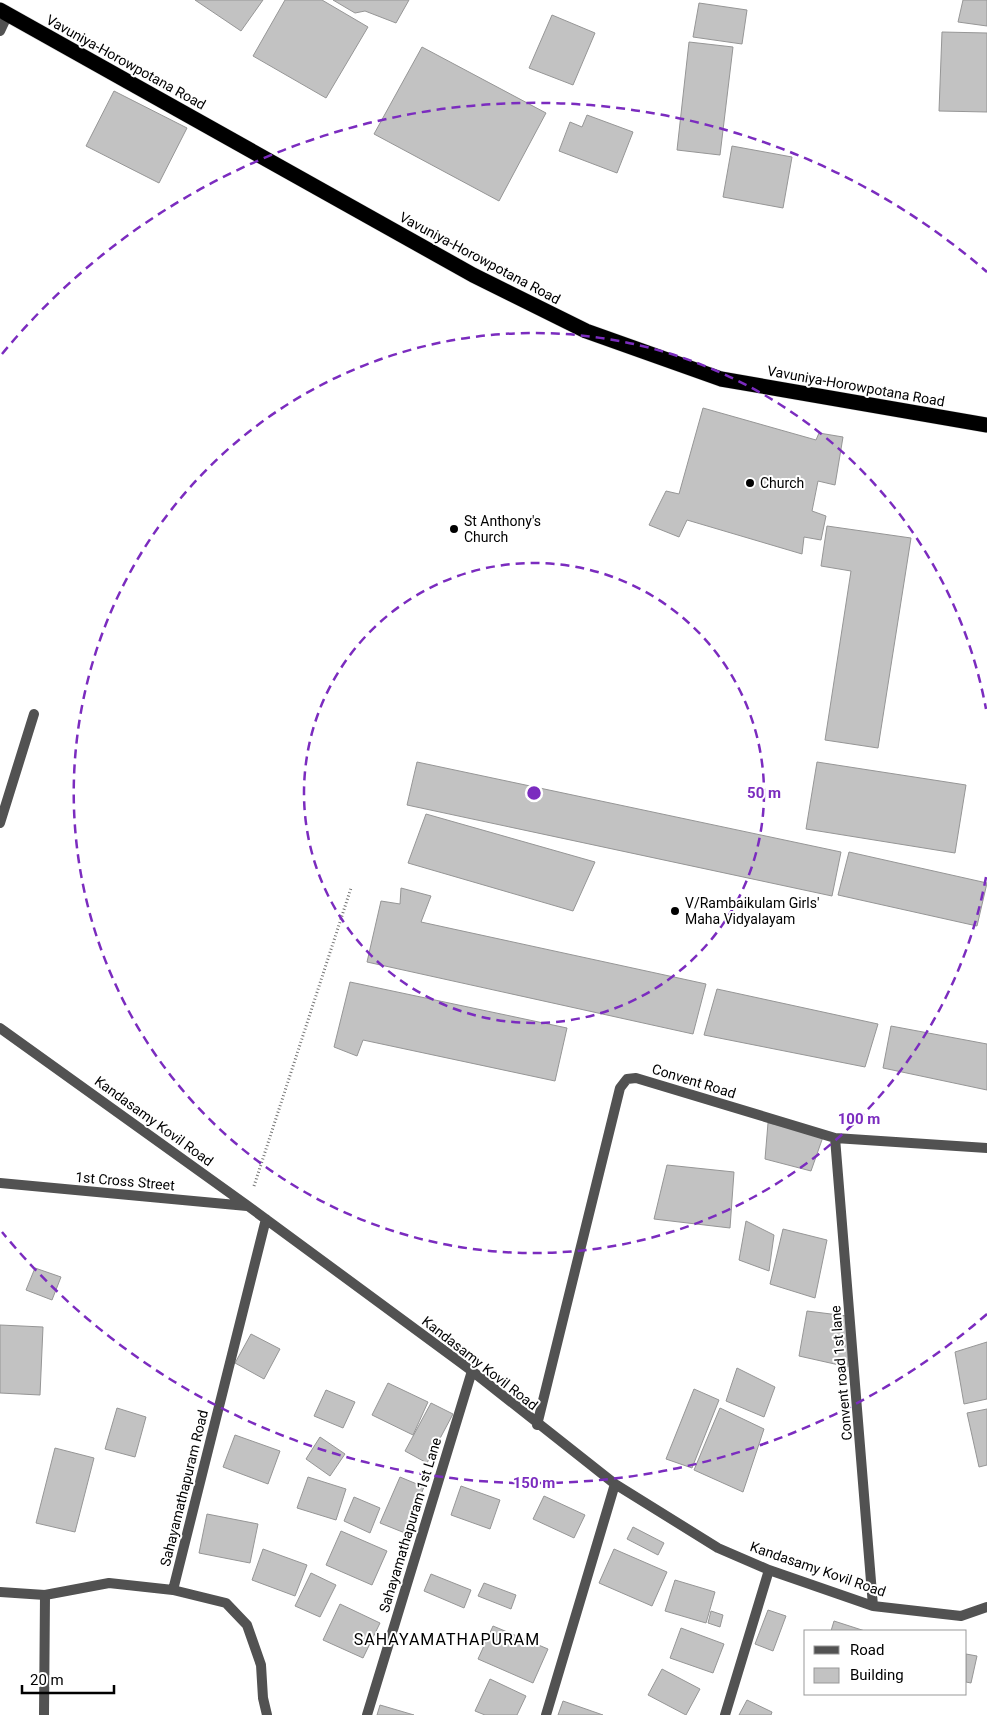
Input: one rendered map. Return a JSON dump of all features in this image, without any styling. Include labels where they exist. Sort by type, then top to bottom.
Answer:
[{"type":"highway","name":"Vavuniya-Horowpotana Road","points":[[4,12],[473,275],[586,331],[721,379],[987,424]]},
{"type":"street","points":[[0,31],[4,12]]},
{"type":"street","points":[[0,823],[34,714]]},
{"type":"street","name":"Kandasamy Kovil Road","points":[[0,1028],[266,1219],[472,1372],[537,1425],[615,1484],[718,1548],[769,1570],[873,1606],[961,1616],[987,1607]]},
{"type":"street","name":"Convent Road","points":[[537,1425],[620,1088],[627,1079],[636,1078],[835,1138],[987,1148]]},
{"type":"street","name":"Convent road 1st lane","points":[[835,1138],[873,1606]]},
{"type":"street","name":"1st Cross Street","points":[[0,1183],[248,1206]]},
{"type":"street","name":"Sahayamathapuram Road","points":[[172,1590],[266,1219]]},
{"type":"street","name":"Sahayamathapuram 1st Lane","points":[[367,1715],[472,1372]]},
{"type":"street","points":[[546,1715],[615,1484]]},
{"type":"street","points":[[725,1715],[769,1570]]},
{"type":"street","points":[[0,1592],[45,1596],[109,1583],[172,1590],[226,1604],[247,1624],[261,1665],[263,1698],[267,1715]]},
{"type":"street","points":[[44,1715],[45,1596]]},
{"type":"path","points":[[248,1206],[351,888]]},
{"type":"building","points":[[195,0],[263,0],[241,31]]},
{"type":"building","points":[[285,0],[322,0],[368,27],[326,98],[253,56]]},
{"type":"building","points":[[333,0],[409,0],[396,23],[365,11],[355,13]]},
{"type":"building","points":[[963,0],[987,0],[987,26],[958,22]]},
{"type":"building","points":[[699,3],[747,10],[742,44],[693,37]]},
{"type":"building","points":[[552,15],[595,33],[573,85],[529,68]]},
{"type":"building","points":[[942,32],[987,33],[987,112],[939,111]]},
{"type":"building","points":[[689,42],[733,47],[720,155],[677,150]]},
{"type":"building","points":[[422,47],[546,113],[499,201],[374,134]]},
{"type":"building","points":[[114,91],[187,128],[159,183],[86,146]]},
{"type":"building","points":[[587,115],[633,132],[617,173],[559,151],[570,122],[582,127]]},
{"type":"building","points":[[732,146],[792,157],[783,208],[723,197]]},
{"type":"building","name":"Church","points":[[703,408],[816,440],[819,433],[843,437],[835,485],[818,481],[812,511],[826,516],[821,540],[804,537],[802,554],[687,520],[679,537],[649,525],[666,491],[679,494]]},
{"type":"building","points":[[827,526],[911,538],[878,748],[825,740],[851,571],[821,566]]},
{"type":"building","points":[[417,762],[841,852],[832,896],[407,805]]},
{"type":"building","points":[[817,762],[966,785],[955,853],[806,829]]},
{"type":"building","points":[[426,814],[595,862],[573,911],[408,863]]},
{"type":"building","points":[[849,852],[987,883],[977,926],[838,895]]},
{"type":"building","points":[[401,888],[431,896],[421,922],[706,984],[693,1034],[367,962],[381,901],[400,904]]},
{"type":"building","points":[[350,982],[567,1028],[555,1081],[363,1040],[357,1056],[334,1047]]},
{"type":"building","points":[[717,989],[878,1024],[865,1067],[704,1035]]},
{"type":"building","points":[[891,1026],[987,1044],[987,1090],[883,1068]]},
{"type":"building","points":[[768,1123],[824,1134],[811,1171],[765,1159]]},
{"type":"building","points":[[667,1165],[734,1172],[730,1228],[654,1219]]},
{"type":"building","points":[[746,1221],[774,1235],[769,1271],[739,1260]]},
{"type":"building","points":[[783,1229],[827,1240],[815,1298],[770,1284]]},
{"type":"building","points":[[35,1268],[61,1277],[52,1300],[26,1290]]},
{"type":"building","points":[[807,1311],[847,1316],[848,1367],[799,1356]]},
{"type":"building","points":[[0,1325],[43,1327],[40,1395],[0,1393]]},
{"type":"building","points":[[251,1334],[280,1349],[264,1379],[235,1363]]},
{"type":"building","points":[[987,1342],[987,1399],[964,1404],[955,1352]]},
{"type":"building","points":[[737,1368],[775,1387],[764,1417],[726,1401]]},
{"type":"building","points":[[388,1383],[428,1402],[413,1435],[372,1415]]},
{"type":"building","points":[[694,1389],[719,1400],[692,1468],[666,1459]]},
{"type":"building","points":[[326,1390],[355,1402],[343,1428],[314,1416]]},
{"type":"building","points":[[431,1403],[453,1414],[427,1463],[405,1451]]},
{"type":"building","points":[[117,1408],[146,1417],[135,1457],[105,1449]]},
{"type":"building","points":[[720,1408],[764,1429],[743,1492],[694,1470]]},
{"type":"building","points":[[987,1409],[987,1465],[979,1467],[967,1413]]},
{"type":"building","points":[[235,1435],[280,1451],[268,1484],[223,1467]]},
{"type":"building","points":[[320,1437],[345,1454],[330,1476],[306,1459]]},
{"type":"building","points":[[55,1448],[94,1458],[75,1532],[36,1523]]},
{"type":"building","points":[[308,1477],[346,1489],[336,1520],[297,1508]]},
{"type":"building","points":[[400,1477],[424,1487],[405,1533],[380,1523]]},
{"type":"building","points":[[461,1486],[500,1500],[490,1529],[451,1515]]},
{"type":"building","points":[[544,1496],[585,1515],[574,1538],[533,1519]]},
{"type":"building","points":[[354,1497],[380,1508],[370,1533],[344,1521]]},
{"type":"building","points":[[207,1514],[258,1524],[250,1563],[199,1553]]},
{"type":"building","points":[[633,1527],[664,1543],[658,1555],[627,1539]]},
{"type":"building","points":[[341,1531],[387,1551],[372,1585],[326,1565]]},
{"type":"building","points":[[263,1549],[307,1565],[295,1596],[252,1580]]},
{"type":"building","points":[[614,1549],[667,1572],[652,1606],[599,1583]]},
{"type":"building","points":[[311,1573],[336,1585],[320,1617],[295,1606]]},
{"type":"building","points":[[431,1574],[471,1590],[464,1608],[424,1591]]},
{"type":"building","points":[[675,1580],[715,1592],[706,1623],[665,1611]]},
{"type":"building","points":[[484,1583],[516,1595],[511,1609],[478,1596]]},
{"type":"building","points":[[340,1604],[380,1623],[363,1658],[323,1640]]},
{"type":"building","points":[[768,1610],[786,1616],[773,1651],[755,1644]]},
{"type":"building","points":[[711,1611],[723,1615],[720,1627],[708,1623]]},
{"type":"building","points":[[834,1621],[862,1630],[831,1630]]},
{"type":"building","points":[[493,1626],[548,1649],[533,1683],[478,1659]]},
{"type":"building","points":[[681,1628],[724,1644],[713,1673],[670,1658]]},
{"type":"building","points":[[967,1654],[977,1656],[971,1683],[967,1682]]},
{"type":"building","points":[[662,1669],[700,1689],[686,1715],[648,1695]]},
{"type":"building","points":[[490,1679],[526,1696],[517,1715],[485,1715],[475,1711]]},
{"type":"building","points":[[747,1700],[772,1712],[771,1715],[739,1715]]},
{"type":"building","points":[[563,1701],[603,1715],[558,1715]]},
{"type":"building","points":[[380,1705],[414,1715],[377,1715]]},
{"type":"place","name":"Church","points":[[750,483]]},
{"type":"place","name":"St Anthony's Church","points":[[454,529]]},
{"type":"place","name":"V/Rambaikulam Girls' Maha Vidyalayam","points":[[675,911]]},
{"type":"district","name":"SAHAYAMATHAPURAM","points":[[447,1639]]}]
